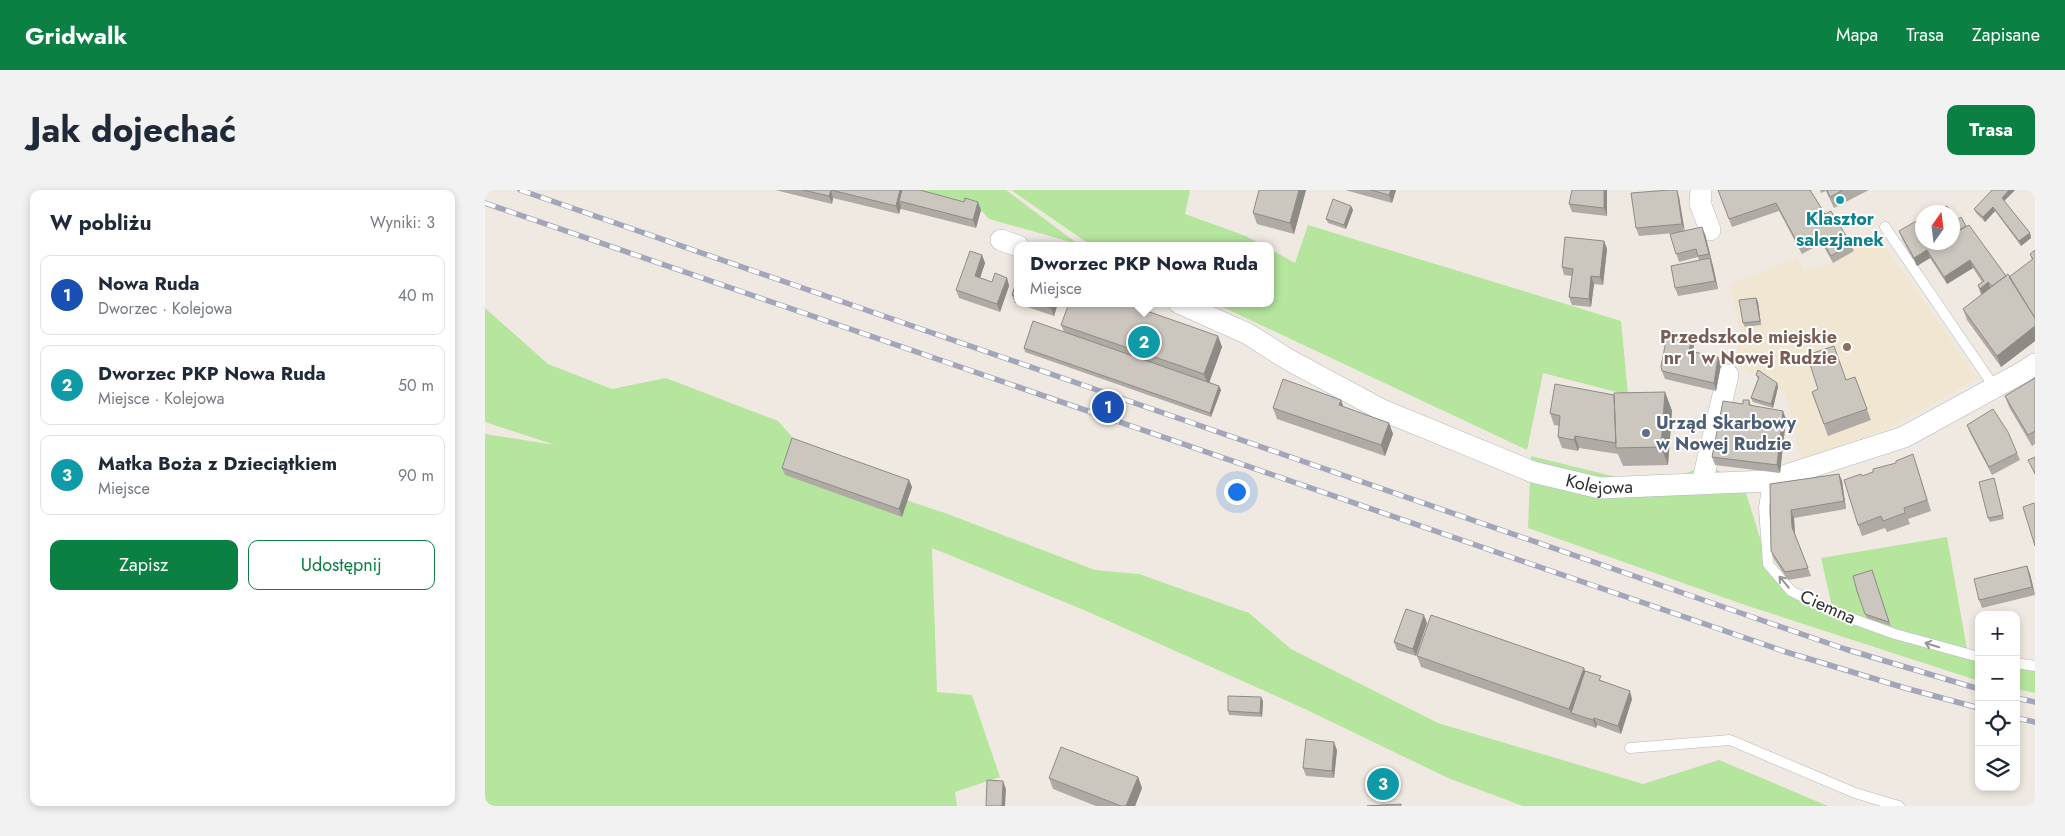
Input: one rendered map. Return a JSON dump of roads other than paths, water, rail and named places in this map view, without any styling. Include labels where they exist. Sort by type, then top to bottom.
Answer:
[{"type":"street","points":[[1701,190],[1700,203],[1710,230]]},
{"type":"street","name":"Kolejowa","points":[[1188,307],[1248,334],[1289,360],[1382,410],[1533,472],[1600,488],[1768,481],[1904,437],[2035,364]]},
{"type":"street","points":[[1702,483],[1728,375]]},
{"type":"lane","points":[[1885,227],[1995,388]]},
{"type":"lane","name":"Ciemna","points":[[1768,481],[1764,508],[1769,564],[1791,591],[1834,612],[1895,634],[1975,656]]},
{"type":"lane","points":[[2020,664],[2035,666]]},
{"type":"lane","points":[[1630,748],[1730,740],[1855,793],[1899,806]]},
{"type":"railway","points":[[520,190],[1845,649],[1975,688]]},
{"type":"railway","points":[[485,203],[1783,651],[1975,707]]},
{"type":"railway","points":[[2020,699],[2035,702]]},
{"type":"railway","points":[[2020,719],[2035,722]]},
{"type":"place","name":"Klasztor salezjanek","points":[[1840,200]]},
{"type":"place","name":"Dworzec PKP Nowa Ruda","points":[[1144,342]]},
{"type":"place","name":"Przedszkole miejskie nr 1 w Nowej Rudzie","points":[[1847,347]]},
{"type":"place","name":"Nowa Ruda","points":[[1108,407]]},
{"type":"place","name":"Urząd Skarbowy w Nowej Rudzie","points":[[1646,433]]},
{"type":"place","name":"Matka Boża z Dzieciątkiem","points":[[1383,784]]}]
